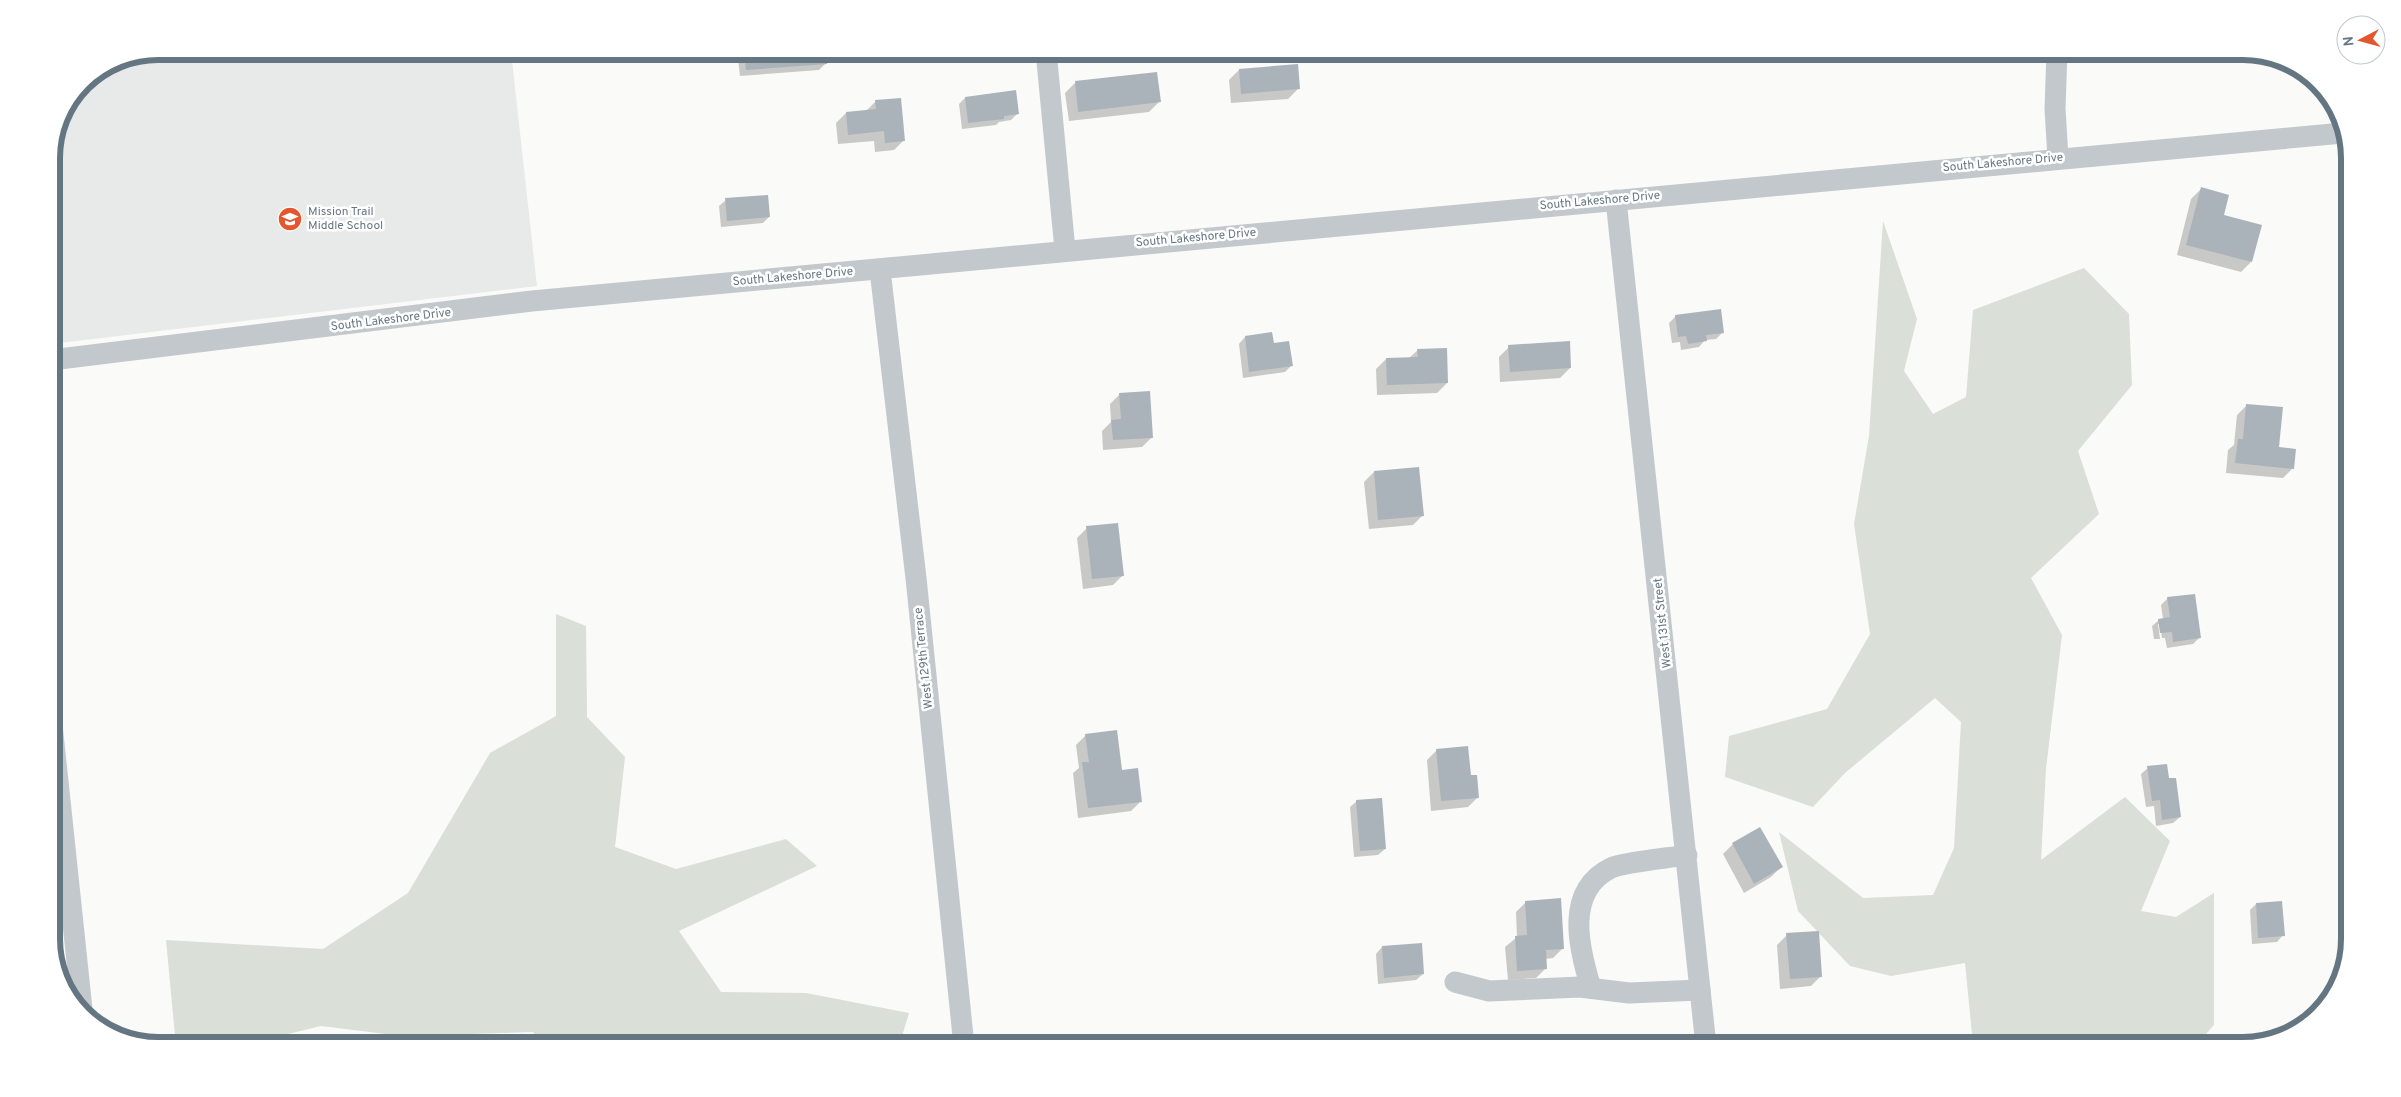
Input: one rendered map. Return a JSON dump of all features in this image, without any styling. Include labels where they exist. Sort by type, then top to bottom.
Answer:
[{"type":"street","points":[[1047,60],[1065,250]]},
{"type":"street","points":[[2057,60],[2055,109],[2058,158]]},
{"type":"street","name":"South Lakeshore Drive","points":[[60,359],[532,302],[880,270],[1065,250],[2338,133]]},
{"type":"street","name":"West 131st Street","points":[[1616,200],[1705,1037]]},
{"type":"street","name":"West 129th Terrace","points":[[880,270],[916,578],[963,1037]]},
{"type":"street","points":[[60,793],[81,1000]]},
{"type":"street","points":[[1591,988],[1582,961],[1578,930],[1580,903],[1591,882],[1612,868],[1687,856]]},
{"type":"street","points":[[1455,982],[1489,991],[1591,988],[1629,993],[1700,990]]},
{"type":"shaded area","name":"Mission Trail Middle School","points":[[151,60],[512,60],[537,286],[60,343],[60,151],[67,120],[84,93],[103,76],[132,63]]},
{"type":"shaded area","points":[[1883,221],[1917,319],[1904,371],[1933,414],[1966,397],[1973,310],[2084,268],[2129,314],[2132,385],[2078,451],[2099,514],[2031,578],[2062,635],[2046,769],[2041,860],[2125,797],[2170,841],[2141,911],[2176,917],[2214,893],[2214,1025],[2203,1037],[1974,1037],[1965,963],[1891,976],[1850,966],[1798,911],[1779,832],[1863,898],[1933,895],[1954,848],[1961,722],[1935,698],[1845,773],[1813,807],[1725,777],[1729,736],[1827,709],[1870,634],[1854,524],[1869,436]]},
{"type":"shaded area","points":[[556,614],[586,626],[587,717],[625,757],[615,847],[676,869],[786,839],[817,866],[679,931],[721,992],[806,993],[909,1013],[902,1037],[536,1037],[533,1032],[402,1036],[321,1026],[276,1037],[175,1037],[166,940],[323,949],[408,893],[490,753],[556,716]]},
{"type":"building","points":[[745,60],[827,60],[827,64],[746,70]]},
{"type":"building","points":[[1298,64],[1300,89],[1241,94],[1239,69]]},
{"type":"building","points":[[1157,72],[1161,102],[1078,112],[1075,81]]},
{"type":"building","points":[[1016,90],[1019,114],[1004,116],[1004,119],[968,123],[965,97]]},
{"type":"building","points":[[901,98],[905,141],[885,143],[884,131],[848,135],[846,112],[876,109],[875,100]]},
{"type":"building","points":[[2201,187],[2229,195],[2224,215],[2262,225],[2252,262],[2186,245]]},
{"type":"building","points":[[768,195],[770,217],[727,221],[725,198]]},
{"type":"building","points":[[1721,309],[1724,333],[1706,335],[1707,341],[1688,344],[1686,336],[1678,337],[1675,315]]},
{"type":"building","points":[[1272,332],[1274,343],[1289,341],[1293,366],[1249,372],[1245,336]]},
{"type":"building","points":[[1570,341],[1571,368],[1510,372],[1508,345]]},
{"type":"building","points":[[1447,348],[1448,383],[1387,385],[1386,358],[1418,357],[1417,349]]},
{"type":"building","points":[[1150,391],[1153,438],[1113,440],[1111,420],[1121,419],[1119,393]]},
{"type":"building","points":[[2246,404],[2283,407],[2279,447],[2296,449],[2294,469],[2235,463],[2238,439],[2243,439]]},
{"type":"building","points":[[1419,467],[1424,516],[1378,520],[1374,471]]},
{"type":"building","points":[[1118,523],[1124,576],[1092,579],[1086,526]]},
{"type":"building","points":[[2195,594],[2201,638],[2173,642],[2172,632],[2160,633],[2158,619],[2170,617],[2167,597]]},
{"type":"building","points":[[1117,730],[1122,770],[1138,768],[1142,802],[1088,808],[1082,762],[1089,762],[1085,734]]},
{"type":"building","points":[[1468,746],[1471,775],[1477,775],[1479,798],[1441,801],[1436,749]]},
{"type":"building","points":[[2167,764],[2169,778],[2176,778],[2181,817],[2162,820],[2160,800],[2152,801],[2147,766]]},
{"type":"building","points":[[1382,798],[1386,849],[1360,851],[1356,800]]},
{"type":"building","points":[[1760,827],[1783,867],[1754,884],[1732,843]]},
{"type":"building","points":[[1561,898],[1564,949],[1546,950],[1547,969],[1517,971],[1515,936],[1527,935],[1525,901]]},
{"type":"building","points":[[2282,901],[2285,936],[2258,938],[2256,903]]},
{"type":"building","points":[[1819,931],[1822,977],[1790,979],[1786,933]]},
{"type":"building","points":[[1422,943],[1424,974],[1384,978],[1382,946]]},
{"type":"place","name":"Mission Trail Middle School","points":[[290,219]]}]
